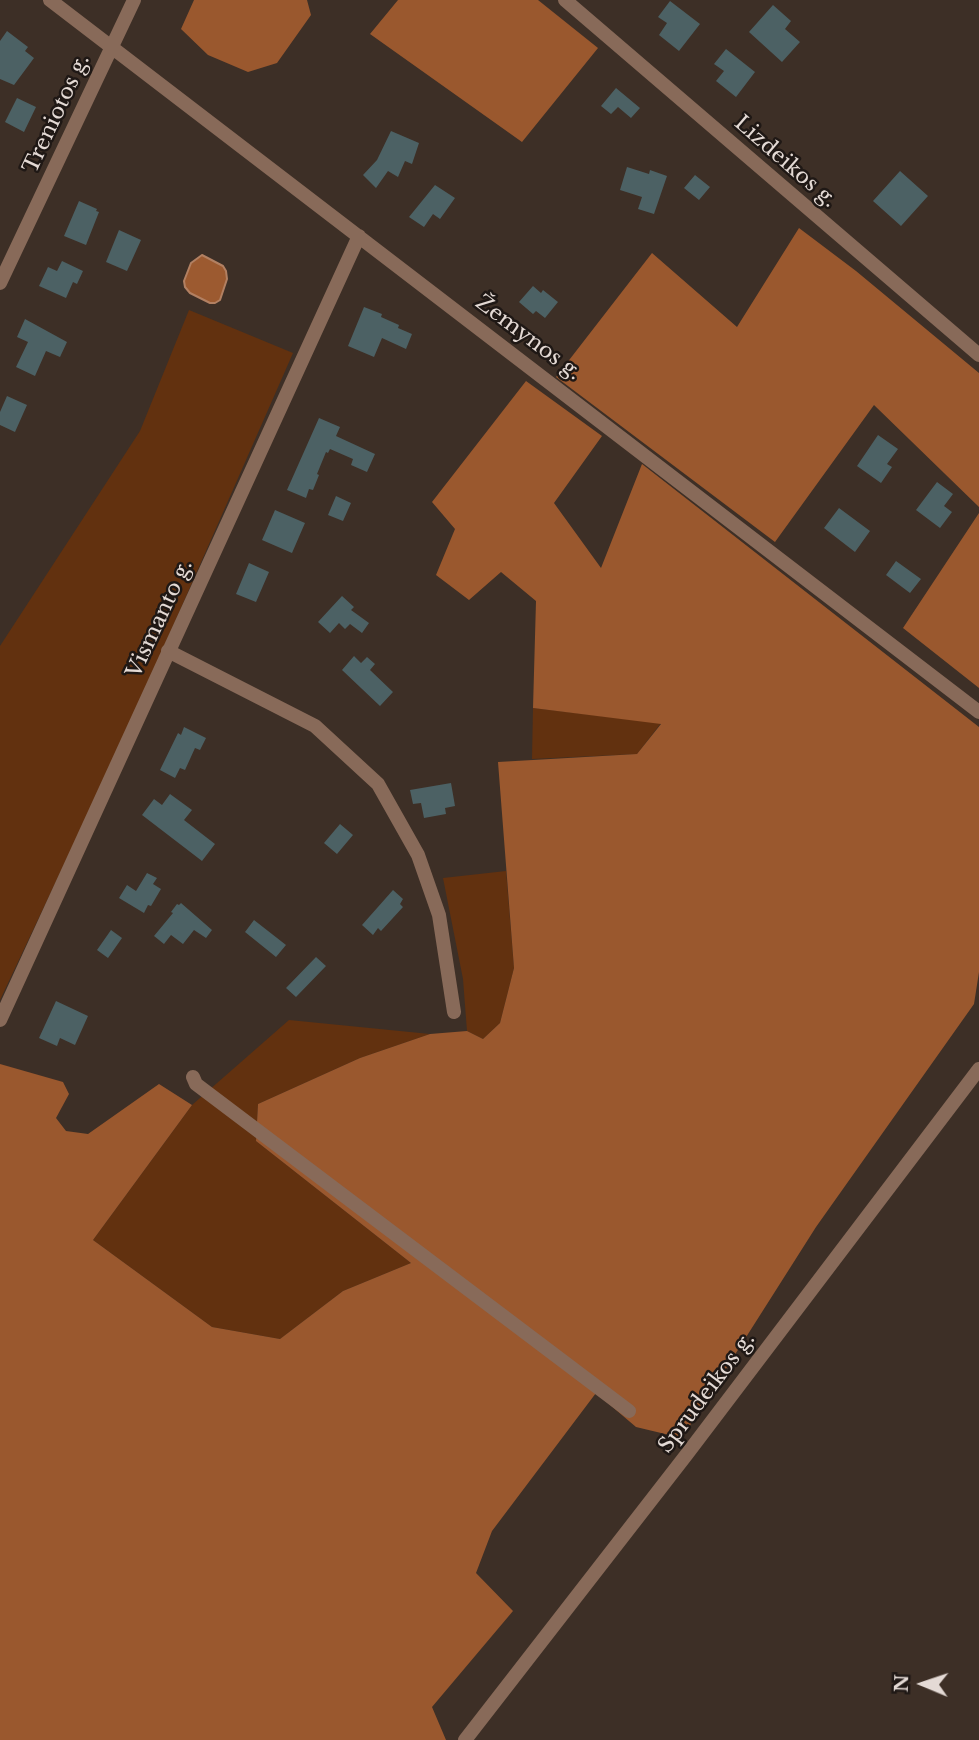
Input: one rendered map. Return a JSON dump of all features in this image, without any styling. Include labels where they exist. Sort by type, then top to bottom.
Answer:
[{"type":"street","name":"Žemynos g.","points":[[50,0],[979,712]]},
{"type":"street","name":"Treniotos g.","points":[[0,283],[134,0]]},
{"type":"street","name":"Lizdeikos g.","points":[[565,0],[979,355]]},
{"type":"street","name":"Vismanto g.","points":[[0,1020],[359,236]]},
{"type":"street","points":[[168,651],[315,726],[378,784],[418,855],[439,915],[454,1012]]},
{"type":"street","name":"Sprudeikos g.","points":[[465,1740],[687,1454],[979,1069]]},
{"type":"street","points":[[193,1077],[196,1084],[629,1412]]},
{"type":"shaded area","points":[[194,0],[307,0],[311,15],[277,63],[248,72],[208,55],[181,29]]},
{"type":"shaded area","points":[[398,0],[538,0],[598,48],[522,142],[370,34]]},
{"type":"shaded area","points":[[799,228],[856,271],[979,373],[979,507],[874,405],[775,542],[556,377],[652,253],[737,327]]},
{"type":"shaded area","points":[[202,255],[223,266],[226,271],[227,279],[220,300],[215,303],[190,293],[185,287],[184,281],[191,263]]},
{"type":"shaded area","points":[[189,310],[293,353],[126,733],[0,1000],[0,646],[140,431]]},
{"type":"shaded area","points":[[526,381],[602,436],[554,503],[601,568],[642,464],[979,727],[979,972],[974,1004],[816,1227],[682,1438],[636,1427],[596,1393],[492,1531],[476,1573],[513,1611],[432,1707],[446,1740],[0,1740],[0,1064],[63,1082],[69,1094],[56,1118],[66,1131],[88,1134],[159,1084],[192,1105],[93,1240],[212,1327],[280,1339],[343,1291],[411,1263],[256,1141],[258,1104],[360,1058],[430,1034],[467,1031],[483,1039],[500,1023],[514,968],[498,762],[637,754],[661,724],[533,708],[536,601],[501,572],[469,600],[436,575],[455,529],[432,502]]},
{"type":"shaded area","points":[[979,513],[979,688],[903,628]]},
{"type":"shaded area","points":[[533,708],[661,723],[637,754],[532,759]]},
{"type":"shaded area","points":[[506,871],[514,968],[500,1023],[483,1039],[467,1031],[463,979],[443,878]]},
{"type":"shaded area","points":[[289,1020],[430,1034],[360,1058],[258,1104],[256,1141],[411,1263],[343,1291],[280,1339],[212,1327],[93,1240],[192,1105]]},
{"type":"building","points":[[670,1],[700,24],[679,51],[659,35],[667,23],[658,17]]},
{"type":"building","points":[[773,5],[791,21],[785,29],[800,42],[782,62],[749,32]]},
{"type":"building","points":[[7,31],[28,47],[25,51],[34,58],[14,85],[0,79],[0,41]]},
{"type":"building","points":[[726,49],[755,72],[736,97],[716,81],[724,71],[714,64]]},
{"type":"building","points":[[616,88],[640,108],[631,118],[618,107],[611,114],[601,106]]},
{"type":"building","points":[[17,98],[36,107],[24,132],[5,122]]},
{"type":"building","points":[[391,131],[419,143],[412,164],[405,161],[398,177],[388,171],[376,188],[363,175],[377,160]]},
{"type":"building","points":[[627,167],[649,174],[650,170],[667,176],[654,214],[638,209],[642,197],[620,190]]},
{"type":"building","points":[[900,171],[928,196],[901,226],[873,201]]},
{"type":"building","points":[[695,175],[710,187],[699,200],[684,188]]},
{"type":"building","points":[[435,185],[455,198],[440,219],[433,214],[424,227],[409,217]]},
{"type":"building","points":[[79,201],[99,212],[86,245],[64,236]]},
{"type":"building","points":[[119,230],[141,240],[127,271],[106,262]]},
{"type":"building","points":[[62,261],[83,271],[77,284],[73,282],[66,298],[39,286],[48,267],[57,271]]},
{"type":"building","points":[[533,286],[558,302],[545,318],[536,311],[533,314],[519,302]]},
{"type":"building","points":[[364,307],[382,314],[381,317],[412,334],[406,349],[382,338],[374,357],[348,346]]},
{"type":"building","points":[[25,319],[67,342],[60,357],[46,351],[35,376],[16,367],[28,342],[17,337]]},
{"type":"building","points":[[7,396],[27,405],[15,432],[0,425],[0,412]]},
{"type":"building","points":[[319,418],[340,427],[336,436],[375,454],[367,472],[351,465],[353,459],[330,449],[326,452],[313,490],[309,489],[306,498],[287,490]]},
{"type":"building","points":[[878,435],[898,449],[887,464],[892,467],[881,483],[857,466]]},
{"type":"building","points":[[937,482],[953,494],[944,506],[952,512],[940,528],[916,510]]},
{"type":"building","points":[[336,496],[351,503],[343,521],[328,515]]},
{"type":"building","points":[[839,508],[870,531],[855,552],[824,528]]},
{"type":"building","points":[[275,510],[305,523],[292,553],[262,540]]},
{"type":"building","points":[[896,561],[921,579],[910,593],[886,575]]},
{"type":"building","points":[[249,563],[269,572],[256,602],[236,594]]},
{"type":"building","points":[[342,596],[354,607],[351,610],[369,623],[362,633],[350,624],[345,629],[339,623],[330,633],[318,622]]},
{"type":"building","points":[[354,656],[361,663],[367,657],[375,664],[370,670],[393,692],[380,706],[342,670]]},
{"type":"building","points":[[184,727],[206,738],[200,750],[195,748],[185,770],[180,768],[175,778],[160,770],[178,733],[181,735]]},
{"type":"building","points":[[451,783],[455,806],[445,808],[446,814],[424,818],[421,803],[413,804],[410,790]]},
{"type":"building","points":[[170,794],[192,810],[184,820],[215,844],[202,861],[142,815],[154,799],[162,805]]},
{"type":"building","points":[[340,824],[353,835],[337,854],[324,843]]},
{"type":"building","points":[[147,873],[157,878],[153,884],[161,889],[144,913],[119,898],[127,885],[136,891]]},
{"type":"building","points":[[393,890],[403,899],[400,904],[403,907],[381,931],[378,928],[373,935],[362,925]]},
{"type":"building","points":[[181,903],[212,930],[206,938],[194,930],[183,944],[171,935],[164,944],[154,936],[177,904]]},
{"type":"building","points":[[254,920],[286,945],[276,957],[245,932]]},
{"type":"building","points":[[111,930],[122,938],[108,958],[97,950]]},
{"type":"building","points":[[316,957],[326,966],[296,997],[286,988]]},
{"type":"building","points":[[56,1001],[88,1016],[75,1045],[60,1038],[57,1046],[39,1038]]}]
